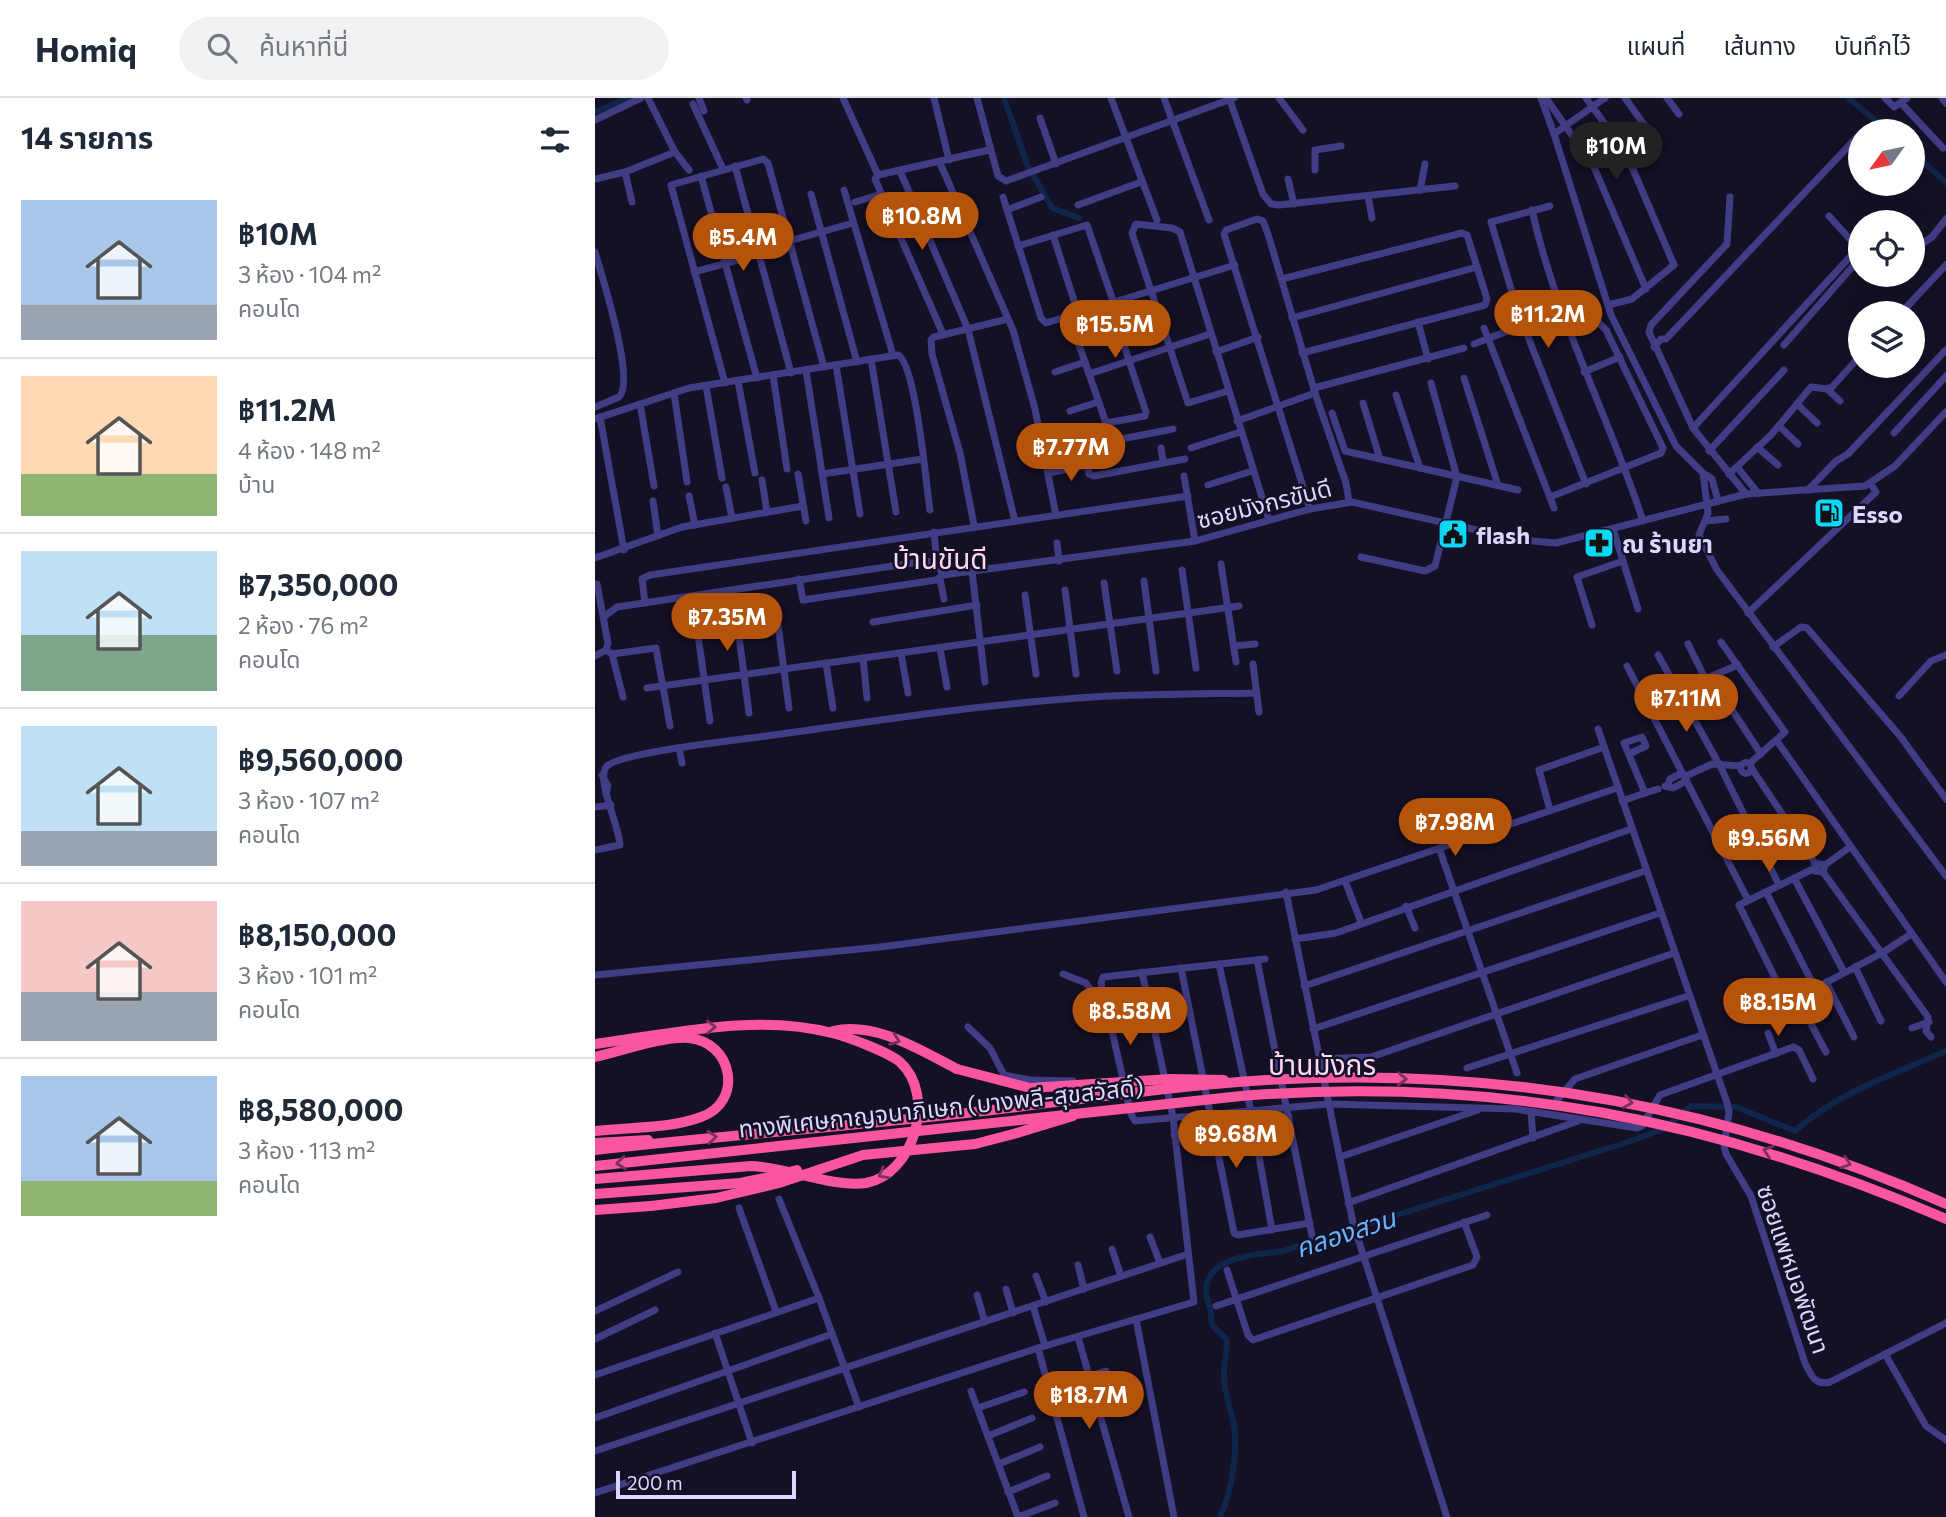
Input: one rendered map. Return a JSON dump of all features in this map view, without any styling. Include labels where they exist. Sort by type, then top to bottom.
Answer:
[{"type":"highway","points":[[595,1044],[703,1027],[781,1027],[830,1032],[887,1054],[906,1069],[916,1094],[916,1131],[901,1161],[882,1177],[866,1183],[838,1182],[774,1166],[713,1168],[595,1179]]},
{"type":"highway","points":[[830,1032],[847,1028],[875,1033],[957,1069],[1030,1088],[1170,1079],[1209,1078],[1238,1082]]},
{"type":"highway","points":[[595,1058],[687,1038],[714,1047],[728,1069],[730,1080],[723,1100],[702,1117],[675,1123],[595,1131]]},
{"type":"highway","name":"ทางพิเศษกาญจนาภิเษก (บางพลี-สุขสวัสดิ์)","points":[[595,1150],[969,1113],[1238,1082],[1328,1078],[1434,1080],[1596,1096],[1691,1115],[1800,1147],[1946,1204]]},
{"type":"highway","name":"ทางพิเศษกาญจนาภิเษก (บางพลี-สุขสวัสดิ์)","points":[[595,1166],[1241,1096],[1346,1090],[1450,1093],[1521,1100],[1641,1118],[1752,1146],[1946,1219]]},
{"type":"highway","points":[[595,1210],[716,1198],[779,1183],[863,1155],[975,1144],[1079,1114]]},
{"type":"highway","points":[[595,1194],[740,1183],[775,1176],[859,1150],[1017,1133]]},
{"type":"highway","points":[[595,1143],[682,1140]]},
{"type":"street","points":[[595,120],[641,98]]},
{"type":"street","points":[[648,98],[675,152],[689,170]]},
{"type":"street","points":[[843,98],[943,334]]},
{"type":"street","points":[[934,98],[949,160]]},
{"type":"street","points":[[977,98],[998,176],[1006,181],[1231,99],[1263,194],[1272,204],[1294,204],[1455,186]]},
{"type":"street","points":[[1111,98],[1157,220]]},
{"type":"street","points":[[1164,98],[1209,220]]},
{"type":"street","points":[[1279,98],[1303,130]]},
{"type":"street","points":[[1543,98],[1594,167],[1646,289]]},
{"type":"street","points":[[1543,98],[1608,305],[1670,435],[1682,454],[1712,479],[1718,501]]},
{"type":"street","points":[[1586,98],[1626,153],[1674,265],[1632,299],[1608,305]]},
{"type":"street","points":[[1555,134],[1605,98]]},
{"type":"street","points":[[1625,98],[1650,133]]},
{"type":"street","points":[[1667,98],[1679,114]]},
{"type":"street","points":[[1885,98],[1894,107],[1904,101],[1943,148]]},
{"type":"street","points":[[1942,98],[1946,103]]},
{"type":"street","points":[[696,101],[704,111]]},
{"type":"street","points":[[696,101],[723,169]]},
{"type":"street","points":[[1040,118],[1056,164]]},
{"type":"street","points":[[1315,170],[1315,150],[1341,146]]},
{"type":"street","points":[[1655,350],[1661,338],[1666,338],[1848,147]]},
{"type":"street","points":[[878,176],[989,150]]},
{"type":"street","points":[[595,179],[625,172],[675,152]]},
{"type":"street","points":[[725,383],[670,189],[673,184],[766,160],[824,367]]},
{"type":"street","points":[[940,163],[1009,319],[1035,409],[1056,515]]},
{"type":"street","points":[[1419,190],[1425,164]]},
{"type":"street","points":[[735,166],[791,373]]},
{"type":"street","points":[[900,171],[968,329],[1015,521]]},
{"type":"street","points":[[625,172],[632,202]]},
{"type":"street","points":[[701,176],[757,378]]},
{"type":"street","points":[[1289,180],[1294,204]]},
{"type":"street","points":[[1078,205],[1141,182]]},
{"type":"street","points":[[844,190],[893,355]]},
{"type":"street","points":[[811,194],[857,362]]},
{"type":"street","points":[[855,202],[882,194]]},
{"type":"street","points":[[1368,196],[1372,218]]},
{"type":"street","points":[[1003,197],[1042,320],[1050,323],[1235,265]]},
{"type":"street","points":[[1007,210],[1041,197]]},
{"type":"street","points":[[1730,197],[1730,240],[1651,325],[1649,331],[1655,350],[1693,428],[1746,494]]},
{"type":"street","points":[[1550,206],[1491,222],[1523,325],[1586,484]]},
{"type":"street","points":[[1532,211],[1544,261],[1569,333],[1643,521]]},
{"type":"street","points":[[1693,428],[1778,338],[1828,277],[1858,248],[1829,216]]},
{"type":"street","points":[[1925,242],[1946,219]]},
{"type":"street","points":[[1310,509],[1224,232],[1261,220],[1282,279],[1349,502]]},
{"type":"street","points":[[694,272],[853,223]]},
{"type":"street","points":[[1228,391],[1188,403],[1132,233],[1136,224],[1179,230],[1269,520]]},
{"type":"street","points":[[1018,246],[1087,225],[1145,416],[1106,423],[1069,316]]},
{"type":"street","points":[[1282,279],[1462,233],[1467,235],[1477,267],[1487,303],[1303,353]]},
{"type":"street","points":[[1053,235],[1078,313]]},
{"type":"street","points":[[595,252],[616,333],[625,385],[619,397],[595,407]]},
{"type":"street","points":[[1912,301],[1946,265]]},
{"type":"street","points":[[1292,318],[1477,267]]},
{"type":"street","points":[[1784,345],[1848,272]]},
{"type":"street","points":[[974,526],[960,453],[932,354],[931,340],[943,334],[1009,319]]},
{"type":"street","points":[[1418,323],[1429,359]]},
{"type":"street","points":[[1550,498],[1661,453],[1663,448],[1606,330],[1599,323],[1569,333]]},
{"type":"street","points":[[1475,344],[1523,325]]},
{"type":"street","points":[[1484,328],[1554,508]]},
{"type":"street","points":[[1089,374],[1210,334]]},
{"type":"street","points":[[1216,352],[1258,337]]},
{"type":"street","points":[[1778,338],[1791,353]]},
{"type":"street","points":[[1237,421],[1314,391],[1464,348]]},
{"type":"street","points":[[1807,490],[1836,461],[1848,454],[1946,350]]},
{"type":"street","points":[[624,550],[597,418],[674,393],[706,386],[893,355],[902,356],[907,366],[930,510]]},
{"type":"street","points":[[1584,372],[1620,357]]},
{"type":"street","points":[[871,359],[896,512]]},
{"type":"street","points":[[1055,372],[1084,362]]},
{"type":"street","points":[[836,365],[860,514]]},
{"type":"street","points":[[1827,389],[1848,368]]},
{"type":"street","points":[[806,370],[829,518]]},
{"type":"street","points":[[1709,451],[1784,370]]},
{"type":"street","points":[[773,375],[787,469]]},
{"type":"street","points":[[1894,433],[1946,376]]},
{"type":"street","points":[[1464,377],[1497,485]]},
{"type":"street","points":[[738,381],[755,473]]},
{"type":"street","points":[[1361,557],[1431,570],[1436,566],[1444,522],[1457,477],[1431,383]]},
{"type":"street","points":[[706,386],[722,478]]},
{"type":"street","points":[[1729,474],[1779,426],[1811,387],[1827,389],[1840,401]]},
{"type":"street","points":[[674,393],[687,482]]},
{"type":"street","points":[[1396,395],[1420,468]]},
{"type":"street","points":[[1070,411],[1098,402]]},
{"type":"street","points":[[1363,403],[1380,459]]},
{"type":"street","points":[[640,404],[654,486]]},
{"type":"street","points":[[1797,404],[1817,423]]},
{"type":"street","points":[[1748,613],[1876,492],[1871,484],[1895,466],[1946,412]]},
{"type":"street","points":[[1332,413],[1345,452],[1518,490]]},
{"type":"street","points":[[1144,422],[1145,434]]},
{"type":"street","points":[[1779,426],[1798,444]]},
{"type":"street","points":[[1173,429],[1090,445],[1086,449],[1089,474],[1094,476],[1185,459]]},
{"type":"street","points":[[1191,448],[1240,432]]},
{"type":"street","points":[[1758,447],[1778,465]]},
{"type":"street","points":[[1161,448],[1163,462]]},
{"type":"street","points":[[822,474],[923,459]]},
{"type":"street","points":[[1049,473],[1087,465]]},
{"type":"street","points":[[1737,467],[1758,493]]},
{"type":"street","points":[[1207,485],[1252,471]]},
{"type":"street","points":[[1703,473],[1707,503],[1706,521],[1699,535],[1717,570],[1946,876]]},
{"type":"street","points":[[798,474],[806,522]]},
{"type":"street","points":[[1184,476],[1195,541]]},
{"type":"street","points":[[762,480],[767,512]]},
{"type":"street","name":"ซอยมังกรขันดี","points":[[799,579],[803,600],[972,571],[1195,541],[1310,509],[1349,502],[1539,543],[1556,543],[1746,494],[1871,484]]},
{"type":"street","points":[[726,487],[732,518]]},
{"type":"street","points":[[689,496],[695,525]]},
{"type":"street","points":[[645,603],[642,579],[650,575],[1188,496]]},
{"type":"street","points":[[653,501],[658,536]]},
{"type":"street","points":[[595,558],[695,525],[803,506]]},
{"type":"street","points":[[1706,521],[1726,519]]},
{"type":"street","points":[[1613,529],[1638,609]]},
{"type":"street","points":[[934,532],[944,598]]},
{"type":"street","points":[[1057,543],[1059,561]]},
{"type":"street","points":[[605,616],[617,607],[926,561],[937,564]]},
{"type":"street","points":[[1592,625],[1577,576],[1623,561]]},
{"type":"street","points":[[1221,564],[1236,662]]},
{"type":"street","points":[[1182,570],[1196,668]]},
{"type":"street","points":[[972,571],[985,682]]},
{"type":"street","points":[[1144,580],[1156,671]]},
{"type":"street","points":[[1104,583],[1117,671]]},
{"type":"street","points":[[597,584],[605,616],[609,652],[623,697]]},
{"type":"street","points":[[1065,590],[1076,674]]},
{"type":"street","points":[[1025,595],[1036,674]]},
{"type":"street","points":[[873,622],[977,605]]},
{"type":"street","points":[[647,688],[1238,606]]},
{"type":"street","points":[[778,625],[789,708]]},
{"type":"street","points":[[1773,647],[1801,627],[1807,628],[1900,736],[1946,799]]},
{"type":"street","points":[[738,629],[749,713]]},
{"type":"street","points":[[698,635],[710,721]]},
{"type":"street","points":[[1721,642],[1784,729],[1784,736],[1761,754],[1751,766]]},
{"type":"street","points":[[1688,644],[1708,679],[1761,754]]},
{"type":"street","points":[[1234,646],[1255,645]]},
{"type":"street","points":[[595,656],[609,652],[656,648],[670,726]]},
{"type":"street","points":[[940,648],[947,687]]},
{"type":"street","points":[[901,653],[908,692]]},
{"type":"street","points":[[1658,655],[1719,764],[1779,885]]},
{"type":"street","points":[[1899,696],[1928,663],[1946,655]]},
{"type":"street","points":[[863,658],[867,698]]},
{"type":"street","points":[[826,663],[833,708]]},
{"type":"street","points":[[1253,664],[1259,712]]},
{"type":"street","points":[[1648,703],[1738,665]]},
{"type":"street","points":[[1627,666],[1748,900]]},
{"type":"street","points":[[595,850],[620,845],[611,805],[600,779],[610,763],[679,748],[1008,705],[1091,697],[1257,693]]},
{"type":"street","points":[[1598,729],[1716,1075]]},
{"type":"street","points":[[1777,741],[1946,982]]},
{"type":"street","points":[[1550,810],[1539,770],[1604,747]]},
{"type":"street","points":[[679,748],[683,763]]},
{"type":"street","points":[[1629,754],[1645,793],[1658,789]]},
{"type":"street","points":[[1622,801],[1668,785],[1670,779],[1685,777],[1719,764],[1751,766]]},
{"type":"street","points":[[1751,766],[1814,866]]},
{"type":"street","points":[[595,975],[880,947],[1316,890],[1617,788]]},
{"type":"street","points":[[595,807],[611,805]]},
{"type":"street","points":[[1295,939],[1336,933],[1406,906],[1632,829]]},
{"type":"street","points":[[1824,868],[1850,847]]},
{"type":"street","points":[[1439,848],[1517,1073]]},
{"type":"street","points":[[1910,934],[1882,953],[1789,1001],[1783,996],[1741,915],[1739,905],[1794,878],[1820,861],[1824,868],[1882,953],[1929,1021]]},
{"type":"street","points":[[1304,986],[1646,871]]},
{"type":"street","points":[[1794,878],[1844,972]]},
{"type":"street","points":[[1345,881],[1361,922]]},
{"type":"street","points":[[1286,892],[1353,1223],[1447,1517]]},
{"type":"street","points":[[1766,892],[1815,988]]},
{"type":"street","points":[[1406,906],[1415,928]]},
{"type":"street","points":[[1313,1029],[1660,913]]},
{"type":"street","points":[[1319,1059],[1371,1057],[1495,1012],[1674,953]]},
{"type":"street","points":[[1312,1236],[1287,1106],[1261,959],[1103,977],[1101,983],[1131,1114],[1135,1121],[1287,1106],[1328,1104],[1484,1108],[1640,1128],[1660,1095],[1796,1048],[1813,1079]]},
{"type":"street","points":[[1219,964],[1251,1111],[1272,1230]]},
{"type":"street","points":[[1855,967],[1881,1021]]},
{"type":"street","points":[[1181,968],[1234,1233],[1238,1236],[1310,1223]]},
{"type":"street","points":[[595,1493],[1042,1347],[1194,1302],[1173,1117],[1142,972]]},
{"type":"street","points":[[1063,974],[1086,983],[1108,1013]]},
{"type":"street","points":[[1826,982],[1854,1037]]},
{"type":"street","points":[[1467,1068],[1688,996]]},
{"type":"street","points":[[1797,998],[1826,1052]]},
{"type":"street","points":[[1912,1028],[1929,1021]]},
{"type":"street","points":[[1929,1021],[1926,1029],[1931,1037]]},
{"type":"street","points":[[968,1027],[989,1048],[1004,1075],[1009,1077],[1084,1081],[1123,1077]]},
{"type":"street","points":[[1768,1033],[1776,1054]]},
{"type":"street","points":[[1545,1114],[1575,1079],[1702,1035]]},
{"type":"street","name":"ซอยแพหมอพัฒนา","points":[[1716,1075],[1729,1112],[1724,1146],[1726,1154],[1751,1196],[1805,1363],[1814,1380],[1823,1384],[1830,1382],[1946,1323]]},
{"type":"street","points":[[1340,1157],[1484,1108]]},
{"type":"street","points":[[1531,1112],[1533,1138]]},
{"type":"street","points":[[1174,1135],[1290,1117]]},
{"type":"street","points":[[1348,1203],[1580,1121]]},
{"type":"street","points":[[779,1199],[859,1407]]},
{"type":"street","points":[[739,1208],[776,1311]]},
{"type":"street","points":[[1216,1306],[1487,1214]]},
{"type":"street","points":[[1227,1270],[1253,1340],[1476,1263],[1477,1257],[1464,1222]]},
{"type":"street","points":[[1150,1237],[1160,1263]]},
{"type":"street","points":[[1112,1249],[1121,1276]]},
{"type":"street","points":[[595,1451],[1188,1254]]},
{"type":"street","points":[[1078,1265],[1084,1289]]},
{"type":"street","points":[[595,1311],[678,1272]]},
{"type":"street","points":[[1036,1276],[1046,1302]]},
{"type":"street","points":[[1006,1289],[1013,1313]]},
{"type":"street","points":[[977,1295],[985,1322]]},
{"type":"street","points":[[595,1375],[819,1298]]},
{"type":"street","points":[[1033,1306],[1084,1517]]},
{"type":"street","points":[[595,1339],[655,1310]]},
{"type":"street","points":[[1136,1319],[1174,1517]]},
{"type":"street","points":[[715,1333],[752,1443]]},
{"type":"street","points":[[595,1418],[832,1334]]},
{"type":"street","points":[[1078,1337],[1129,1517]]},
{"type":"street","points":[[1885,1354],[1926,1426],[1946,1440]]},
{"type":"street","points":[[1089,1376],[1106,1371]]},
{"type":"street","points":[[971,1391],[1018,1517],[1055,1503]]},
{"type":"street","points":[[978,1408],[1024,1392]]},
{"type":"street","points":[[1098,1412],[1114,1407]]},
{"type":"street","points":[[988,1436],[1032,1418]]},
{"type":"street","points":[[999,1464],[1040,1447]]},
{"type":"street","points":[[1008,1492],[1047,1476]]},
{"type":"waterway","points":[[595,112],[628,98]]},
{"type":"waterway","points":[[1004,98],[1027,164],[1052,208],[1079,218]]},
{"type":"waterway","points":[[1849,98],[1873,119]]},
{"type":"waterway","points":[[1925,164],[1946,182]]},
{"type":"waterway","name":"คลองสวน","points":[[1220,1517],[1231,1483],[1235,1432],[1224,1378],[1227,1340],[1212,1324],[1206,1291],[1209,1278],[1216,1269],[1227,1262],[1283,1251],[1634,1140],[1665,1128],[1691,1106],[1736,1107],[1795,1131],[1847,1095],[1946,1051]]},
{"type":"place","name":"Esso","points":[[1829,513]]},
{"type":"place","name":"flash","points":[[1453,534]]},
{"type":"place","name":"ณ ร้านยา","points":[[1599,543]]},
{"type":"district","name":"บ้านขันดี","points":[[940,558]]},
{"type":"district","name":"บ้านมังกร","points":[[1322,1064]]}]
